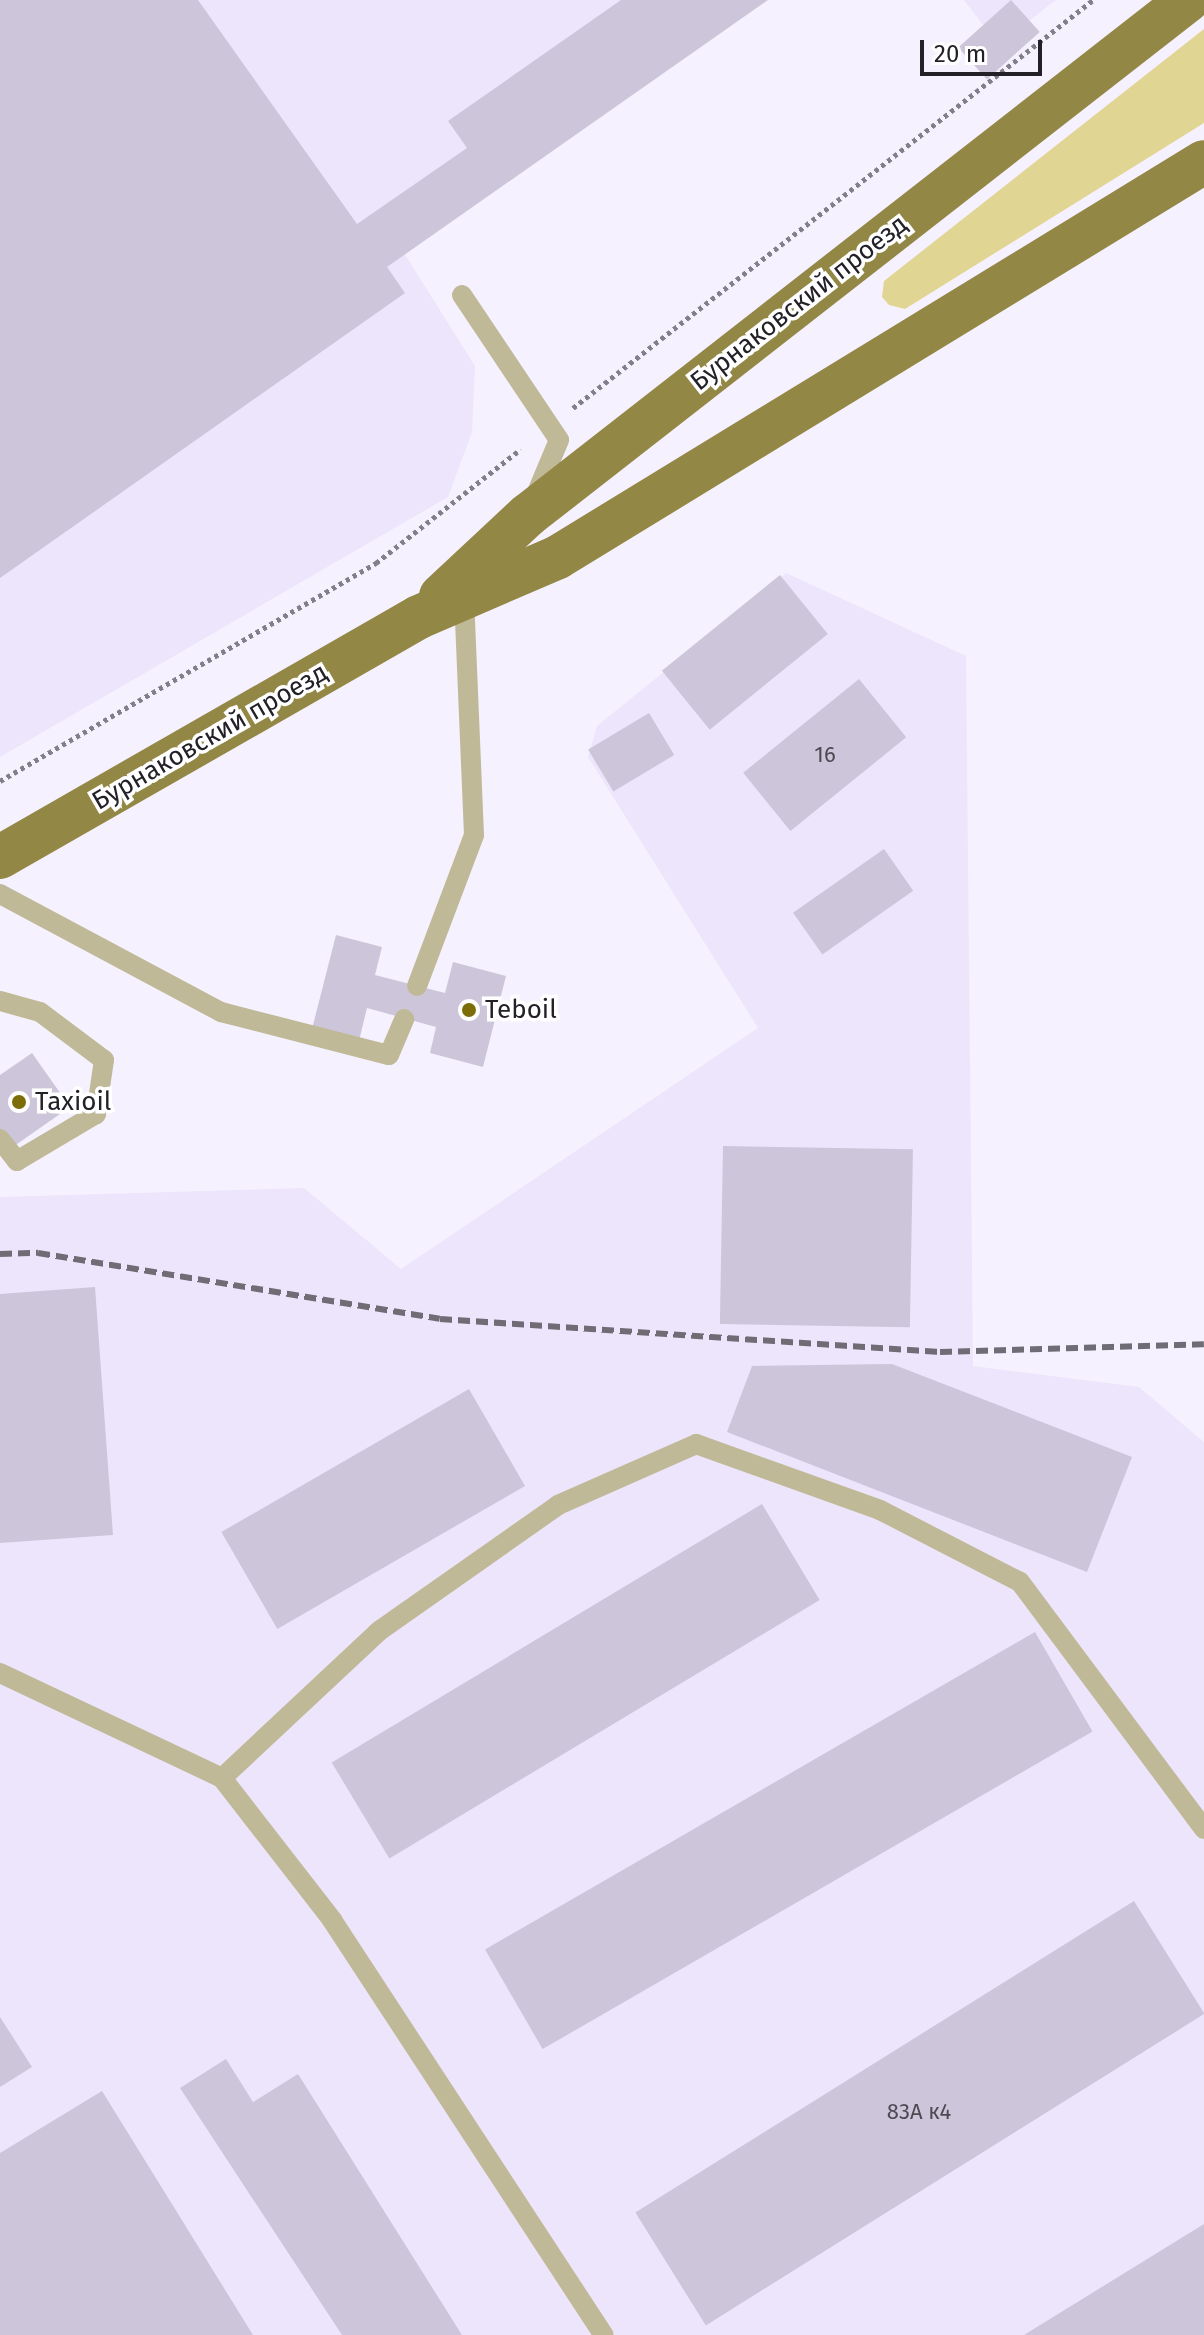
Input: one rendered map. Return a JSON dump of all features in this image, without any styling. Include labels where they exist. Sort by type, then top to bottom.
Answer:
[{"type":"main road","name":"Бурнаковский проезд","points":[[419,617],[528,515],[1188,0]]},
{"type":"main road","name":"Бурнаковский проезд","points":[[0,857],[419,617],[558,557],[1204,162]]},
{"type":"main road","points":[[528,515],[558,557]]},
{"type":"lane","points":[[462,295],[559,440],[528,515]]},
{"type":"lane","points":[[417,986],[474,835],[464,599]]},
{"type":"lane","points":[[0,894],[221,1012],[389,1055],[404,1019]]},
{"type":"lane","points":[[0,1001],[40,1012],[104,1060],[96,1114],[17,1161],[0,1139]]},
{"type":"lane","points":[[222,1778],[379,1631],[558,1505],[696,1444],[880,1510],[1020,1582],[1204,1829]]},
{"type":"lane","points":[[0,1673],[222,1778],[332,1920],[604,2335]]},
{"type":"shaded area","points":[[0,0],[749,0],[399,245],[475,366],[472,432],[448,497],[0,757]]},
{"type":"shaded area","points":[[964,0],[1056,0],[998,45]]},
{"type":"shaded area","points":[[1204,29],[1204,123],[905,309],[889,305],[882,297],[884,281]]},
{"type":"shaded area","points":[[786,573],[966,656],[973,1366],[1139,1387],[1204,1442],[1204,2335],[0,2335],[0,1197],[304,1188],[401,1269],[758,1028],[588,757],[597,726]]},
{"type":"building","points":[[0,0],[198,0],[357,224],[467,148],[448,121],[621,0],[768,0],[387,267],[405,293],[0,578]]},
{"type":"building","points":[[1011,0],[1040,32],[987,79],[958,48]]},
{"type":"building","points":[[780,575],[828,634],[710,730],[662,671]]},
{"type":"building","points":[[859,679],[906,737],[790,831],[743,773]]},
{"type":"building","points":[[649,713],[674,755],[613,792],[588,750]]},
{"type":"building","points":[[884,849],[913,891],[822,954],[793,913]]},
{"type":"building","points":[[336,935],[382,947],[375,975],[445,993],[453,962],[506,976],[483,1067],[430,1053],[436,1027],[367,1008],[359,1041],[312,1029]]},
{"type":"building","points":[[32,1053],[70,1107],[0,1156],[0,1075]]},
{"type":"building","points":[[723,1146],[913,1149],[910,1327],[720,1324]]},
{"type":"building","points":[[95,1287],[113,1535],[0,1543],[0,1294]]},
{"type":"building","points":[[892,1364],[1132,1457],[1087,1572],[727,1432],[752,1366]]},
{"type":"building","points":[[469,1389],[525,1486],[277,1629],[221,1532]]},
{"type":"building","points":[[762,1504],[820,1600],[389,1859],[332,1763]]},
{"type":"building","points":[[1035,1632],[1092,1732],[543,2049],[485,1950]]},
{"type":"building","points":[[1134,1901],[1204,2014],[706,2325],[635,2213]]},
{"type":"building","points":[[0,2017],[32,2067],[0,2087]]},
{"type":"building","points":[[226,2059],[253,2102],[298,2074],[462,2335],[342,2335],[180,2088]]},
{"type":"building","points":[[102,2091],[253,2335],[0,2335],[0,2153]]},
{"type":"building","points":[[1204,2224],[1204,2335],[1024,2335]]},
{"type":"railway","points":[[0,1254],[38,1253],[440,1319],[940,1352],[1204,1344]]},
{"type":"place","name":"Teboil","points":[[469,1010]]},
{"type":"place","name":"Taxioil","points":[[19,1102]]}]
